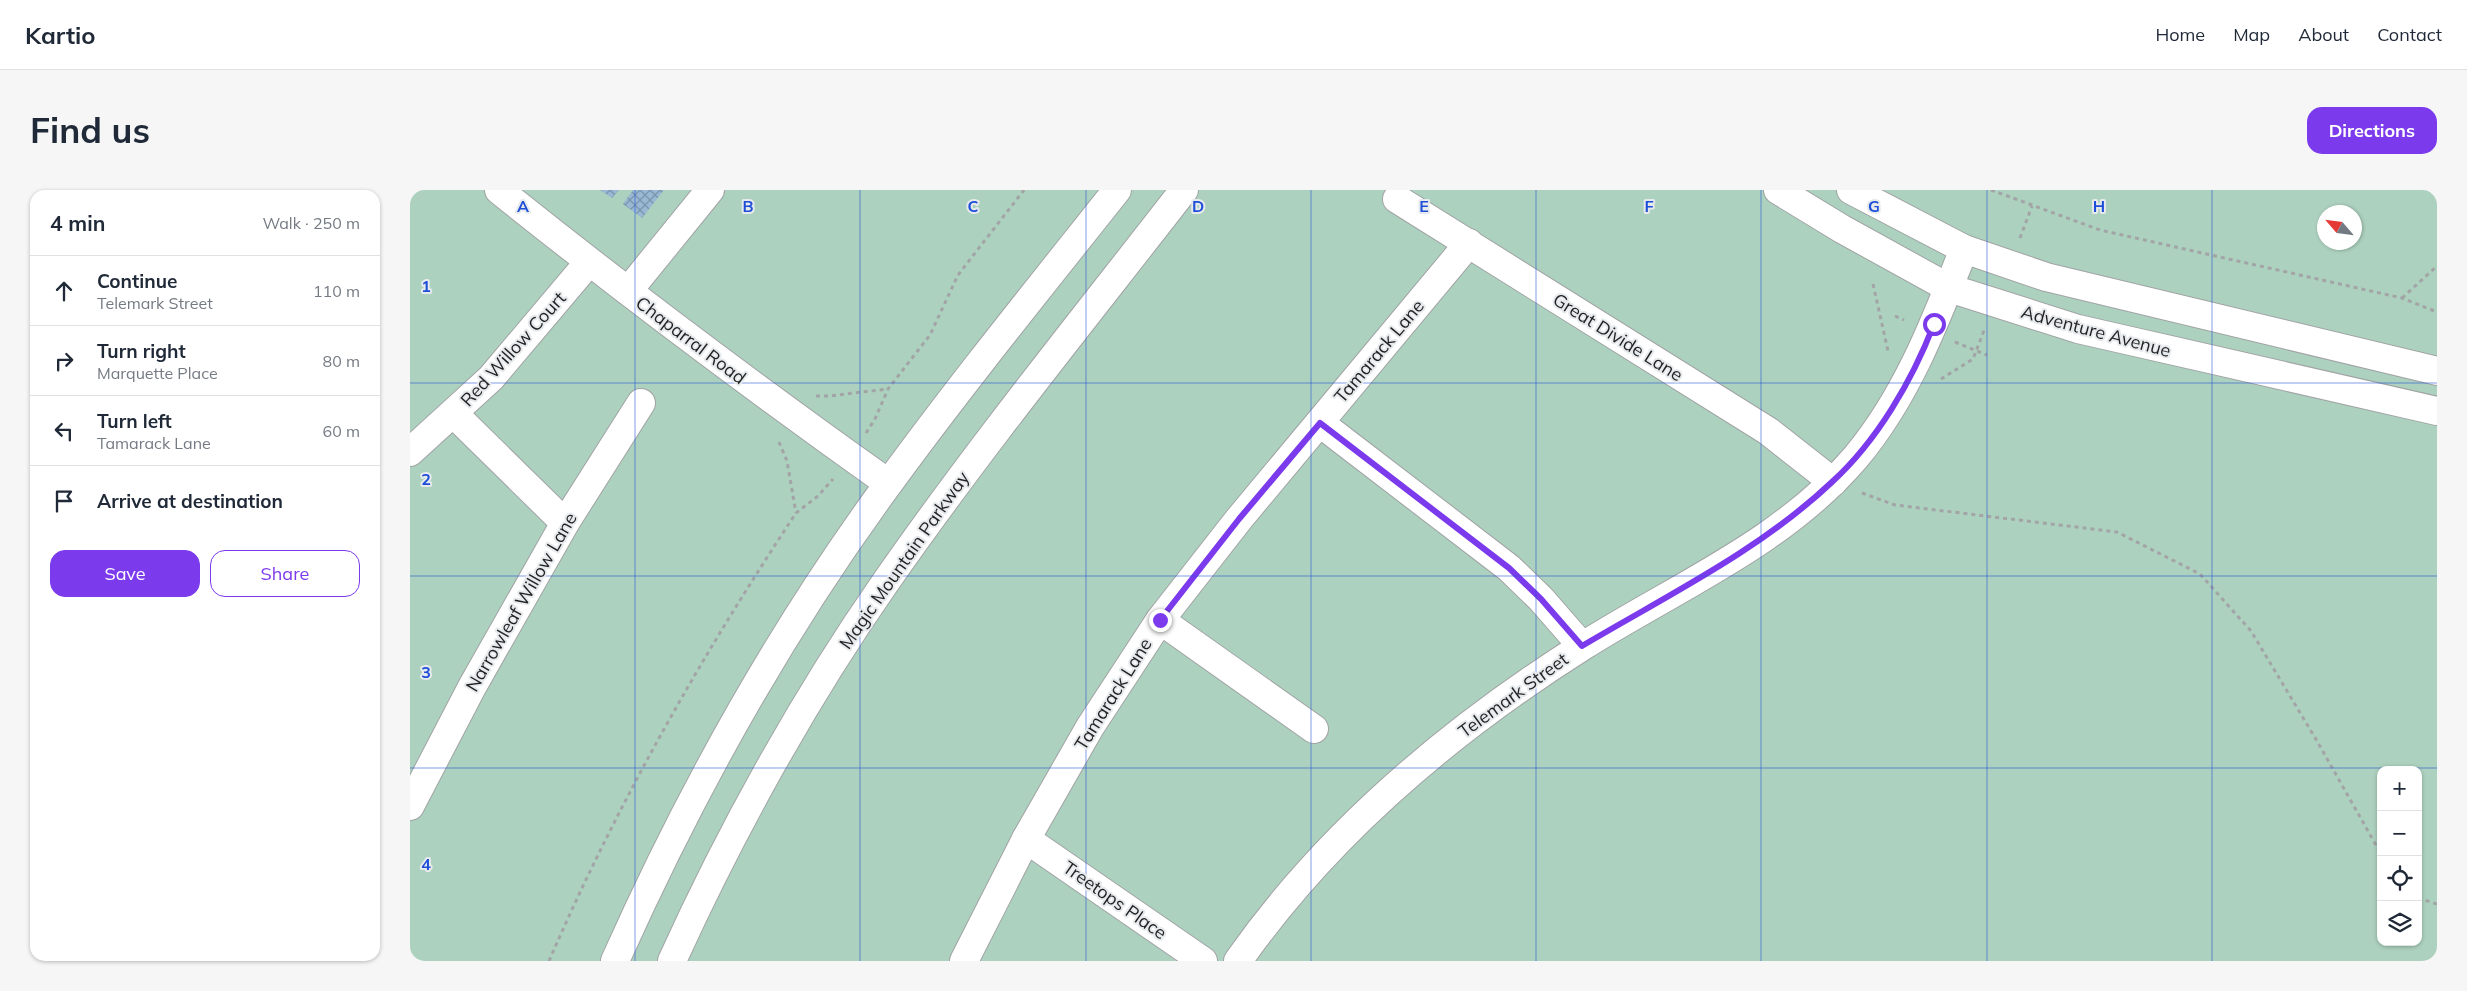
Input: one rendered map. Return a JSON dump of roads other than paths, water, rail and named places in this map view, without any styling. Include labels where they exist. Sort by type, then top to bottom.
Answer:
[{"type":"street","name":"Chaparral Road","points":[[499,190],[589,262],[752,386],[888,483]]},
{"type":"street","points":[[628,291],[710,190]]},
{"type":"street","points":[[615,961],[667,846],[717,752],[782,642],[888,483],[1117,190]]},
{"type":"street","name":"Magic Mountain Parkway","points":[[672,961],[692,917],[752,802],[819,686],[883,585],[963,474],[1184,190]]},
{"type":"street","name":"Adventure Avenue","points":[[1778,190],[1842,229],[1949,288],[2097,334],[2436,408]]},
{"type":"street","points":[[1851,190],[1964,249],[2046,278],[2437,371]]},
{"type":"street","name":"Great Divide Lane","points":[[1397,199],[1768,431],[1833,482]]},
{"type":"street","name":"Tamarack Lane","points":[[964,961],[1026,839],[1090,727],[1160,620],[1239,519],[1469,243]]},
{"type":"street","name":"Telemark Street","points":[[1238,961],[1252,941],[1321,860],[1397,785],[1490,709],[1582,646],[1706,575],[1771,533],[1833,482],[1857,456],[1898,397],[1931,331],[1964,249]]},
{"type":"street","name":"Red Willow Court","points":[[410,452],[454,414],[491,378],[589,262]]},
{"type":"street","name":"Narrowleaf Willow Lane","points":[[410,806],[472,687],[565,523],[641,403]]},
{"type":"street","points":[[454,414],[565,523]]},
{"type":"street","points":[[1320,423],[1509,568],[1541,599],[1582,646]]},
{"type":"street","points":[[1160,620],[1314,729]]},
{"type":"street","name":"Treetops Place","points":[[1026,839],[1203,961]]}]
